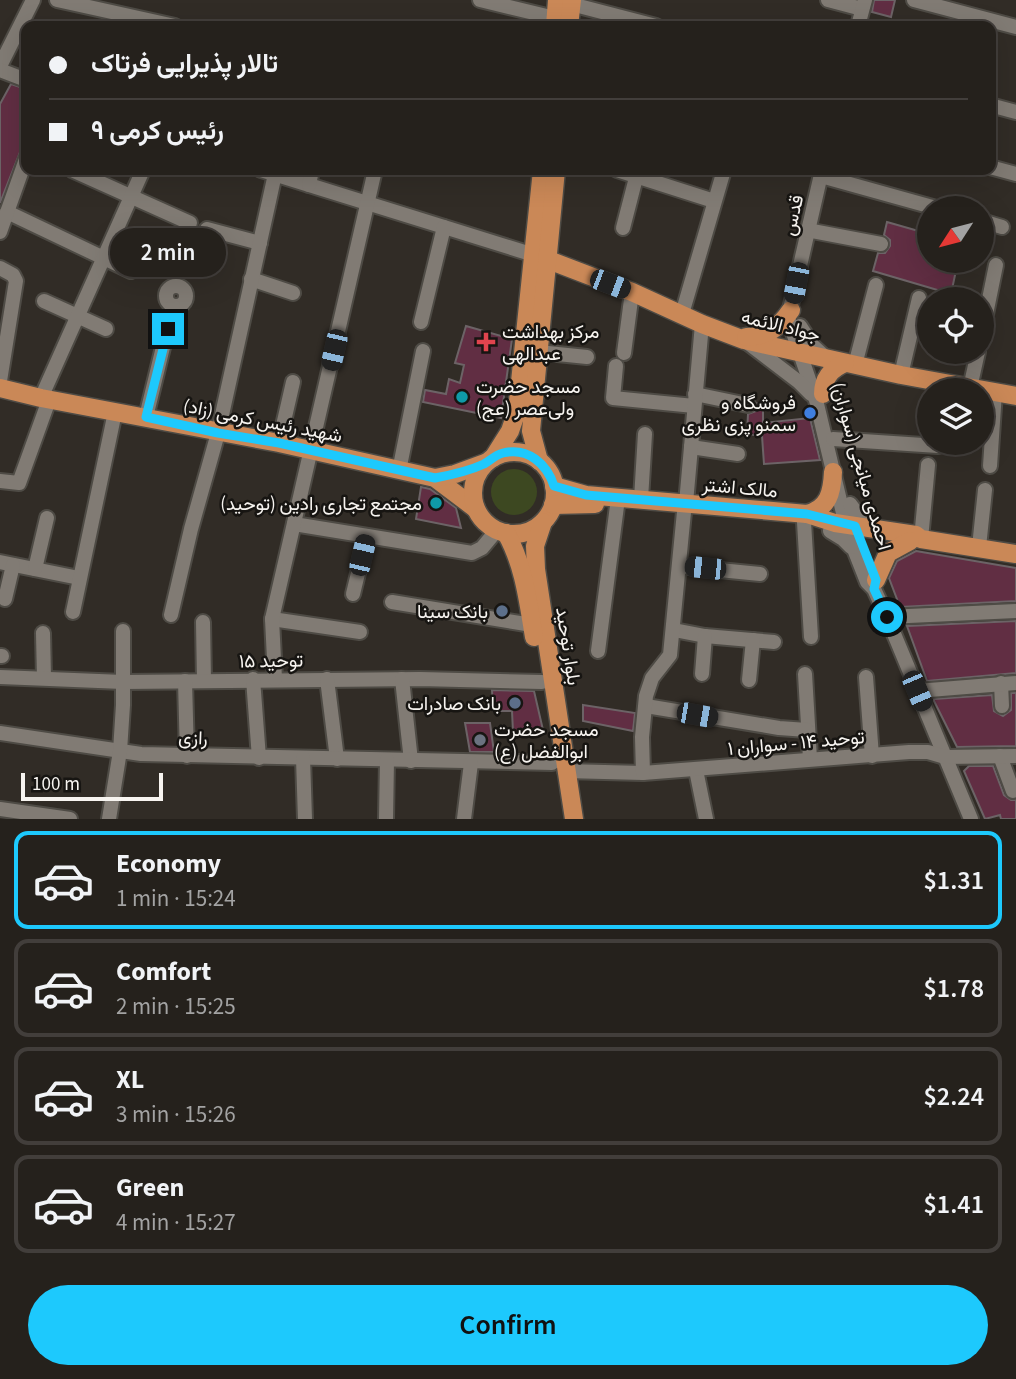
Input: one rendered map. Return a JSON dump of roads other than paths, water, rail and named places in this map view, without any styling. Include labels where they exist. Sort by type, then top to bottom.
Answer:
[{"type":"main road","points":[[539,461],[531,431],[538,352],[542,175]]},
{"type":"main road","points":[[476,509],[473,490],[475,480],[510,431],[517,411],[555,175]]},
{"type":"main road","name":"جواد الائمه","points":[[540,257],[632,292],[739,338],[917,378]]},
{"type":"main road","points":[[739,338],[766,334],[783,321],[791,310]]},
{"type":"main road","points":[[819,397],[825,379],[837,367],[850,364]]},
{"type":"main road","name":"شهید رئیس کرمی (زاد)","points":[[0,388],[279,443],[435,478]]},
{"type":"main road","name":"جواد الائمه","points":[[995,392],[1016,396]]},
{"type":"main road","points":[[511,452],[531,456],[546,468],[554,486],[553,505],[543,522],[526,532],[502,532],[488,525],[476,509],[435,478],[456,474],[511,452]]},
{"type":"main road","points":[[805,518],[816,512],[828,499],[833,471]]},
{"type":"main road","name":"مالک اشتر","points":[[554,486],[586,495],[641,499],[685,508]]},
{"type":"main road","name":"مالک اشتر","points":[[553,505],[586,503],[685,508],[805,518],[848,530],[1016,554]]},
{"type":"main road","name":"بلوار توحید","points":[[543,522],[536,546],[536,569],[559,767],[562,819]]},
{"type":"main road","name":"مالک اشتر","points":[[848,530],[877,529],[916,535],[916,540]]},
{"type":"main road","name":"بلوار توحید","points":[[502,532],[516,551],[523,572],[559,767],[574,819]]},
{"type":"main road","points":[[875,585],[888,553],[916,540]]},
{"type":"street","points":[[23,21],[33,0]]},
{"type":"street","points":[[57,0],[150,21]]},
{"type":"street","points":[[480,0],[623,21]]},
{"type":"street","points":[[828,0],[864,5]]},
{"type":"street","points":[[914,0],[993,21]]},
{"type":"street","points":[[996,22],[1016,27]]},
{"type":"street","points":[[21,25],[0,68],[21,78]]},
{"type":"street","points":[[996,107],[1016,112]]},
{"type":"street","points":[[996,169],[1016,174]]},
{"type":"street","points":[[0,232],[21,174]]},
{"type":"street","points":[[84,175],[190,223]]},
{"type":"street","points":[[0,481],[19,483],[45,399],[77,317],[141,175]]},
{"type":"street","points":[[171,615],[191,529],[218,433],[260,243],[268,175]]},
{"type":"street","points":[[277,175],[540,257]]},
{"type":"street","points":[[309,185],[311,175]]},
{"type":"street","points":[[275,679],[272,619],[374,175]]},
{"type":"street","points":[[623,228],[636,175]]},
{"type":"street","points":[[642,175],[714,201]]},
{"type":"street","points":[[682,314],[722,175]]},
{"type":"street","name":"قدس","points":[[811,355],[788,318],[821,175]]},
{"type":"street","points":[[829,175],[917,202]]},
{"type":"street","points":[[8,212],[131,271]]},
{"type":"street","points":[[994,224],[1002,226]]},
{"type":"street","points":[[421,322],[444,227]]},
{"type":"street","points":[[207,229],[260,243]]},
{"type":"street","points":[[807,230],[881,244]]},
{"type":"street","points":[[992,287],[996,265]]},
{"type":"street","points":[[0,268],[13,275],[16,281],[0,381]]},
{"type":"street","points":[[251,279],[293,293]]},
{"type":"street","points":[[850,364],[876,285]]},
{"type":"street","points":[[632,292],[613,398],[695,400],[748,405]]},
{"type":"street","points":[[44,300],[106,329]]},
{"type":"street","points":[[146,417],[173,306]]},
{"type":"street","points":[[901,375],[917,307]]},
{"type":"street","points":[[791,310],[797,316],[811,355]]},
{"type":"street","points":[[643,773],[642,737],[646,695],[652,678],[670,655],[674,630],[702,324]]},
{"type":"street","points":[[739,338],[819,397]]},
{"type":"street","points":[[400,471],[424,351]]},
{"type":"street","points":[[538,352],[587,357]]},
{"type":"street","name":"احمدی میانجی (سواران)","points":[[811,355],[833,471],[848,530],[875,585],[971,819]]},
{"type":"street","points":[[279,443],[292,382]]},
{"type":"street","points":[[990,466],[995,392]]},
{"type":"street","name":"احمدی میانجی (سواران)","points":[[819,397],[850,504],[848,530],[843,538],[856,554],[867,582],[875,585]]},
{"type":"street","points":[[73,612],[115,412]]},
{"type":"street","points":[[641,499],[645,434]]},
{"type":"street","points":[[833,439],[917,445]]},
{"type":"street","points":[[691,447],[737,454]]},
{"type":"street","points":[[916,540],[928,465]]},
{"type":"street","points":[[979,547],[985,490]]},
{"type":"street","points":[[850,504],[862,520],[877,529]]},
{"type":"street","points":[[598,651],[617,506]]},
{"type":"street","points":[[35,569],[47,518]]},
{"type":"street","points":[[805,518],[811,637]]},
{"type":"street","points":[[294,524],[472,553],[502,532]]},
{"type":"street","points":[[353,594],[367,536]]},
{"type":"street","points":[[5,599],[6,563],[79,578]]},
{"type":"street","points":[[680,566],[760,574]]},
{"type":"street","points":[[392,602],[532,625]]},
{"type":"street","points":[[887,617],[1016,611]]},
{"type":"street","points":[[272,619],[360,632]]},
{"type":"street","points":[[203,622],[204,681]]},
{"type":"street","points":[[674,630],[705,636],[774,642]]},
{"type":"street","points":[[108,819],[120,751],[123,631]]},
{"type":"street","points":[[43,633],[44,678]]},
{"type":"street","points":[[702,674],[705,636]]},
{"type":"street","points":[[749,680],[752,640]]},
{"type":"street","points":[[805,674],[810,759]]},
{"type":"street","name":"توحید ۱۵","points":[[0,677],[123,682],[402,678],[542,682]]},
{"type":"street","points":[[866,677],[872,756]]},
{"type":"street","points":[[402,678],[411,761]]},
{"type":"street","points":[[253,679],[259,758]]},
{"type":"street","points":[[327,679],[337,759]]},
{"type":"street","points":[[185,681],[187,756]]},
{"type":"street","points":[[917,691],[1009,683],[1002,706]]},
{"type":"street","points":[[646,706],[779,728],[807,730]]},
{"type":"street","name":"رازی","points":[[0,733],[120,751],[187,756],[471,763]]},
{"type":"street","name":"توحید ۱۴ - سواران ۱","points":[[471,763],[643,773],[928,752],[945,757],[1016,756]]},
{"type":"street","points":[[1000,756],[1013,790]]},
{"type":"street","points":[[303,758],[305,819]]},
{"type":"street","points":[[387,760],[387,819]]},
{"type":"street","points":[[464,819],[471,763]]},
{"type":"street","points":[[696,770],[706,819]]},
{"type":"street","points":[[0,809],[70,819]]},
{"type":"place","name":"مرکز بهداشت عبدالهی","points":[[486,342]]},
{"type":"place","name":"مسجد حضرت ولی‌عصر (عج)","points":[[462,397]]},
{"type":"place","name":"فروشگاه و سمنو پزی نظری","points":[[810,413]]},
{"type":"place","name":"مجتمع تجاری رادین (توحید)","points":[[436,503]]},
{"type":"place","name":"بانک سینا","points":[[502,611]]},
{"type":"place","name":"بانک صادرات","points":[[515,703]]},
{"type":"place","name":"مسجد حضرت ابوالفضل (ع)","points":[[480,740]]}]
